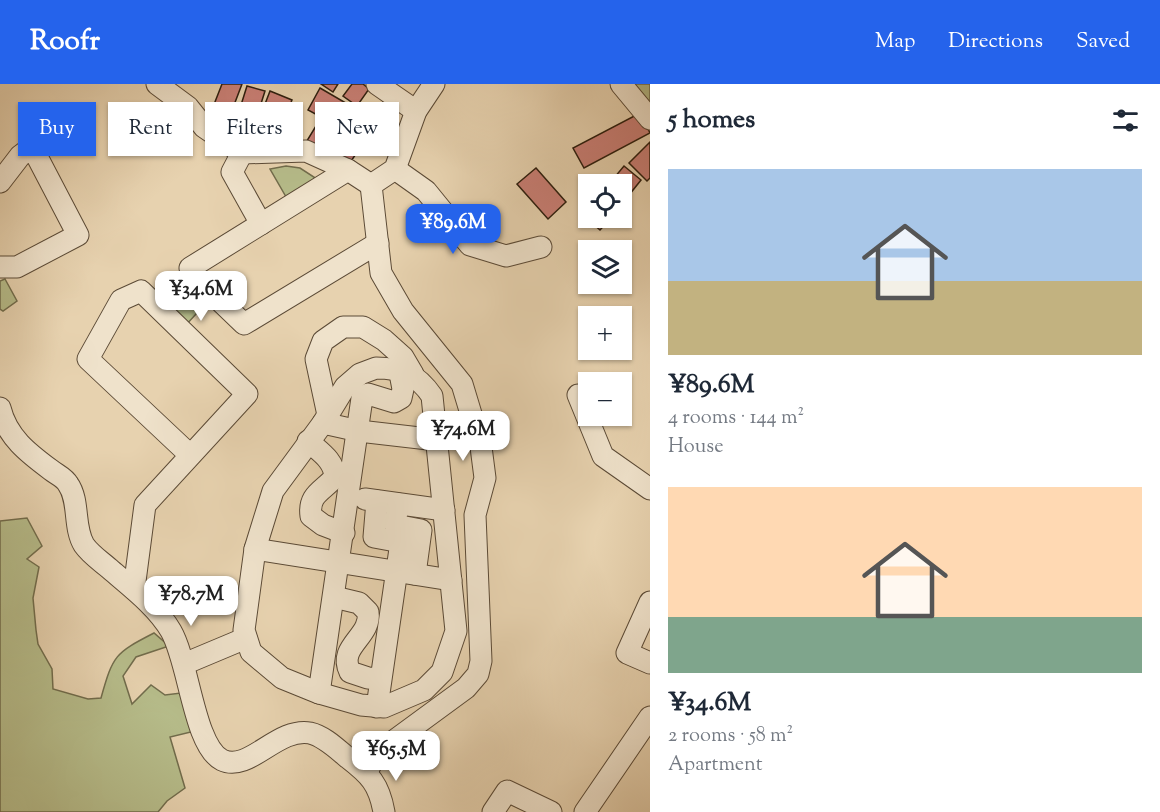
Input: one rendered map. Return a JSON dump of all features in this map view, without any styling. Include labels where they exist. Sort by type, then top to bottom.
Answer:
[{"type":"street","points":[[157,84],[188,107],[205,128]]},
{"type":"street","points":[[377,84],[416,111]]},
{"type":"street","points":[[372,185],[395,169],[416,111],[434,84]]},
{"type":"street","points":[[621,84],[650,119]]},
{"type":"street","points":[[0,182],[20,156],[32,147],[78,235],[17,267],[0,267]]},
{"type":"street","points":[[303,151],[348,170],[372,185]]},
{"type":"street","points":[[240,156],[232,172],[261,224]]},
{"type":"street","points":[[395,169],[426,191],[470,244],[506,256],[541,247]]},
{"type":"street","points":[[348,170],[190,268],[192,274],[244,324],[378,243]]},
{"type":"street","points":[[366,772],[376,754],[466,688],[478,674],[481,661],[475,515],[484,478],[481,447],[462,384],[391,292],[381,273],[372,185]]},
{"type":"street","points":[[134,589],[145,505],[247,394],[141,291],[121,300],[88,359],[190,455]]},
{"type":"street","points":[[319,693],[362,398],[368,394],[394,402],[401,398],[406,371],[403,357],[384,340],[363,327],[343,327],[323,341],[316,359],[325,419]]},
{"type":"street","points":[[376,368],[406,371],[423,382],[432,396],[456,631],[442,672],[424,690],[384,708],[319,693],[282,678],[251,652],[244,630],[255,549],[273,491],[325,419],[345,387],[360,374],[376,368]]},
{"type":"street","points":[[0,408],[6,426],[23,449],[68,482],[83,544],[134,589],[171,630],[184,664],[204,739],[215,755],[224,761],[247,759],[280,738],[298,732],[312,733],[322,738],[375,781],[384,812]]},
{"type":"street","points":[[325,419],[359,431],[437,440]]},
{"type":"street","points":[[591,426],[603,456],[650,489]]},
{"type":"street","points":[[308,441],[332,463],[335,469],[335,477],[314,495],[310,505],[311,516],[323,525],[344,533]]},
{"type":"street","points":[[349,497],[444,510]]},
{"type":"street","points":[[377,501],[374,537],[400,542],[406,572]]},
{"type":"street","points":[[376,707],[380,679],[406,572],[421,530],[395,525],[398,504]]},
{"type":"street","points":[[255,549],[451,580]]},
{"type":"street","points":[[334,597],[359,603],[368,612],[366,628],[348,651],[346,663],[350,672],[380,679]]},
{"type":"street","points":[[650,602],[627,653],[650,663]]},
{"type":"street","points":[[184,664],[246,638]]},
{"type":"street","points":[[585,812],[650,717]]},
{"type":"street","points":[[493,812],[507,791],[551,812]]},
{"type":"green space","points":[[629,84],[650,84],[650,107]]},
{"type":"green space","points":[[286,166],[300,168],[320,181],[289,202],[270,169]]},
{"type":"green space","points":[[5,279],[17,301],[3,311],[0,309],[0,281]]},
{"type":"green space","points":[[187,283],[207,302],[186,325],[167,306]]},
{"type":"green space","points":[[27,518],[42,546],[27,559],[39,567],[33,598],[36,630],[38,644],[52,669],[53,689],[88,699],[101,698],[113,664],[123,651],[154,633],[169,646],[136,657],[123,676],[132,704],[151,685],[165,695],[181,693],[195,731],[170,737],[185,788],[167,801],[158,812],[0,812],[0,521]]},
{"type":"building","points":[[222,84],[242,84],[235,102],[215,102]]},
{"type":"building","points":[[321,84],[338,84],[333,92]]},
{"type":"building","points":[[352,84],[363,84],[369,89],[360,102],[351,102],[343,96]]},
{"type":"building","points":[[247,86],[265,91],[262,102],[242,102]]},
{"type":"building","points":[[320,88],[344,102],[315,102],[315,114],[308,110]]},
{"type":"building","points":[[270,91],[292,100],[291,102],[266,102]]},
{"type":"building","points":[[640,113],[650,133],[584,168],[573,148]]},
{"type":"building","points":[[315,128],[315,150],[305,144]]},
{"type":"building","points":[[650,142],[650,178],[647,181],[629,163]]},
{"type":"building","points":[[338,156],[355,156],[349,164]]},
{"type":"building","points":[[624,166],[641,180],[632,191],[632,174],[617,174]]},
{"type":"building","points":[[536,168],[566,202],[548,219],[517,184]]}]
